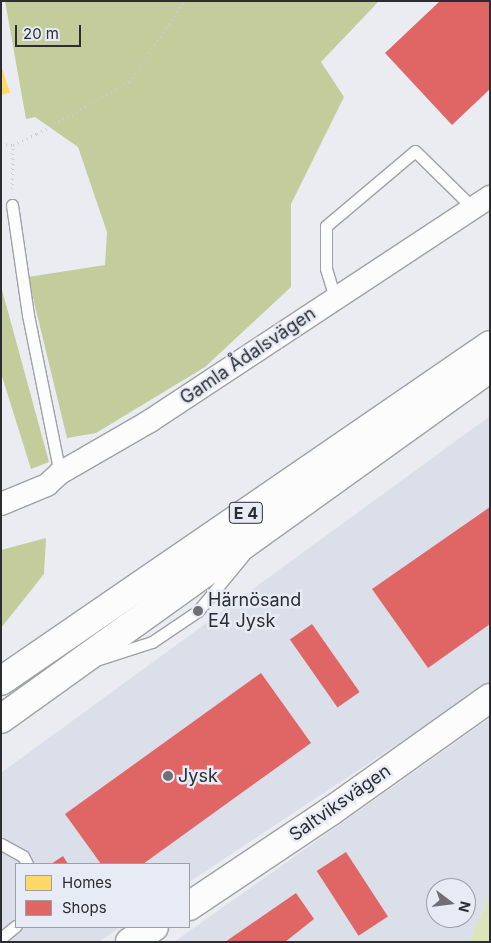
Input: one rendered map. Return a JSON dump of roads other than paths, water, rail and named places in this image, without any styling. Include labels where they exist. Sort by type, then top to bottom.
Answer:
[{"type":"main road","name":"E 4","points":[[1,681],[490,345]]},
{"type":"main road","name":"E 4","points":[[1,719],[490,368]]},
{"type":"main road","name":"Saltviksvägen","points":[[190,905],[331,812],[490,698]]},
{"type":"main road","points":[[130,942],[152,928]]},
{"type":"street","name":"Gamla Ådalsvägen","points":[[1,504],[47,485],[60,473],[150,421],[481,203]]},
{"type":"lane","points":[[335,298],[326,268],[326,226],[415,151],[481,203]]},
{"type":"lane","points":[[12,205],[28,315],[60,473]]},
{"type":"lane","points":[[1,844],[23,856],[26,863]]},
{"type":"lane","points":[[1,938],[15,927]]},
{"type":"place","name":"Härnösand E4 Jysk","points":[[198,611]]},
{"type":"place","name":"Jysk","points":[[168,776]]}]
